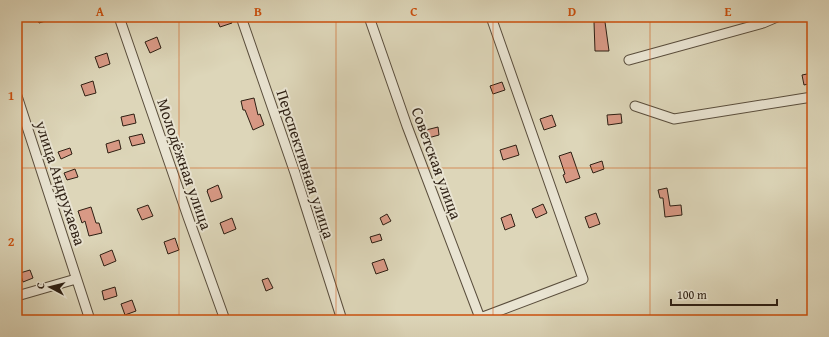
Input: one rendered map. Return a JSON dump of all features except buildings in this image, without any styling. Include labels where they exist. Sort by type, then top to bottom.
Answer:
[{"type":"street","name":"Молодёжная улица","points":[[119,17],[225,320]]},
{"type":"street","name":"Перспективная улица","points":[[242,17],[342,320]]},
{"type":"street","name":"Советская улица","points":[[369,17],[477,319]]},
{"type":"street","points":[[477,319],[583,279],[491,17]]},
{"type":"street","points":[[629,60],[763,23],[777,17]]},
{"type":"street","name":"улица Андрухаева","points":[[17,96],[90,320]]},
{"type":"street","points":[[635,106],[674,119],[812,96]]},
{"type":"street","points":[[17,296],[76,279]]}]
